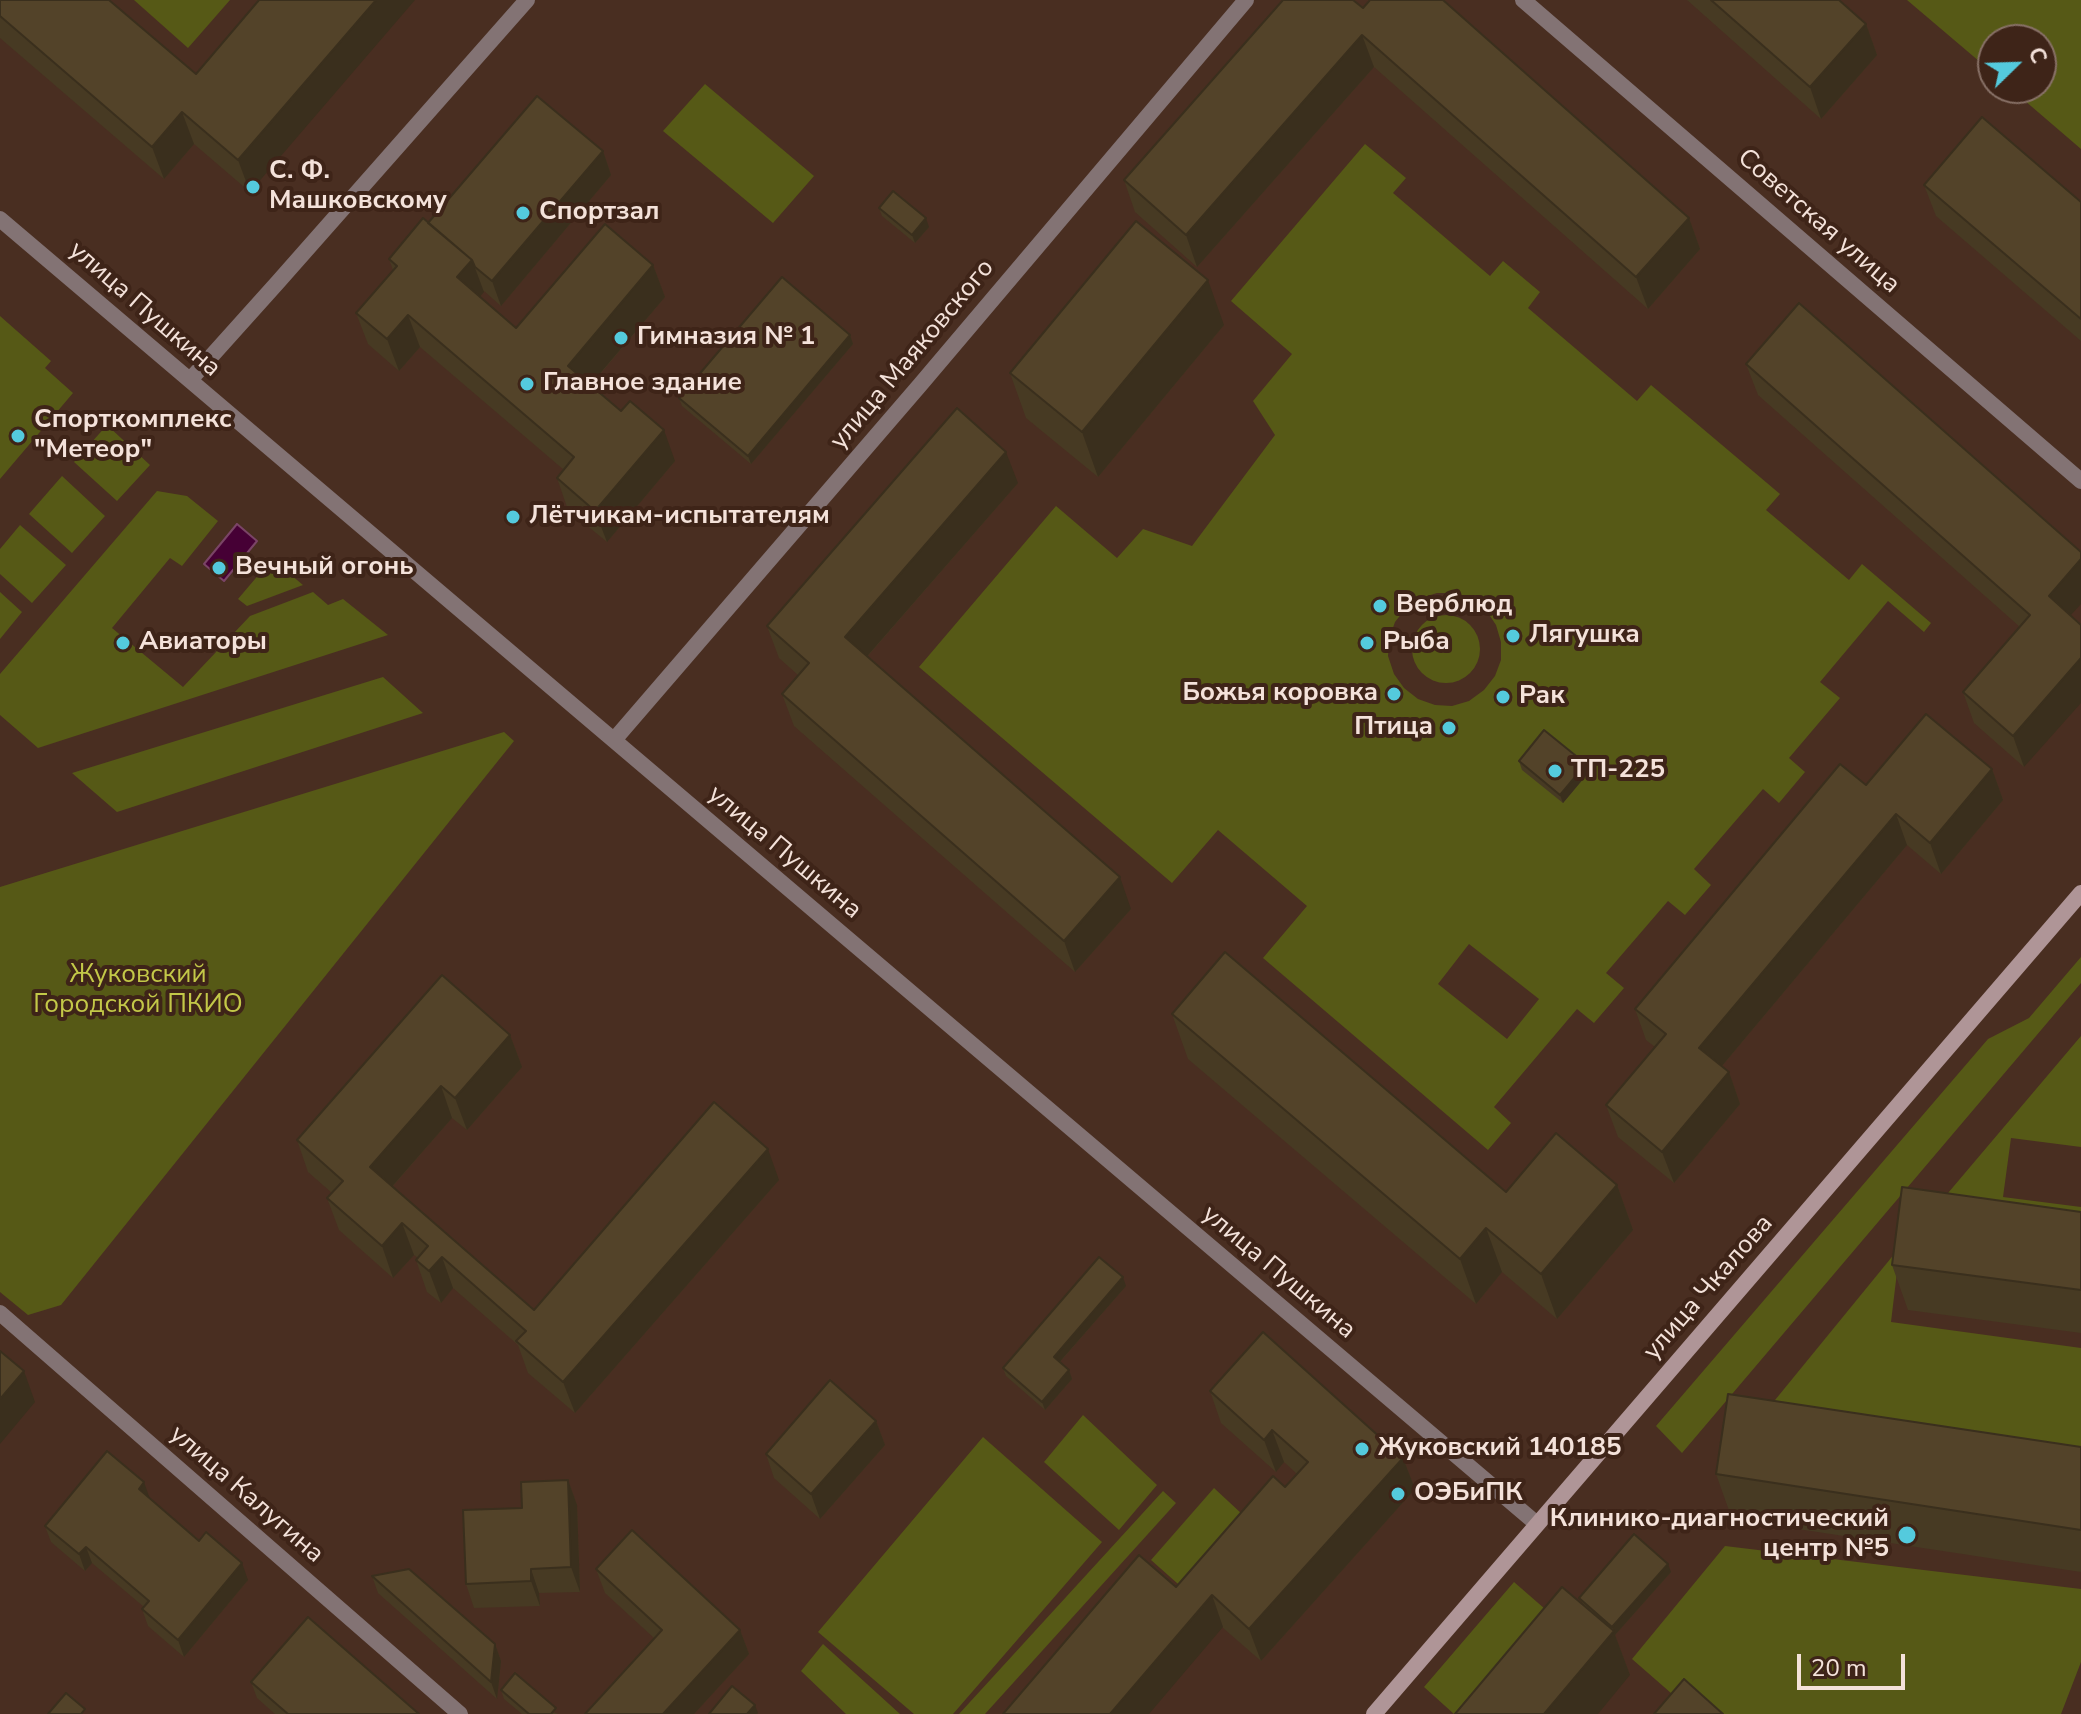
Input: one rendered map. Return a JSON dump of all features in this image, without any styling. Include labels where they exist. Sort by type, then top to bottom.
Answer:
[{"type":"main road","name":"улица Чкалова","points":[[1374,1714],[2081,893]]},
{"type":"street","points":[[190,380],[527,0]]},
{"type":"street","name":"улица Маяковского","points":[[614,740],[1246,0]]},
{"type":"street","name":"Советская улица","points":[[1523,0],[2081,481]]},
{"type":"street","name":"улица Пушкина","points":[[0,219],[1537,1524]]},
{"type":"street","name":"улица Калугина","points":[[0,1313],[460,1714]]},
{"type":"green space","points":[[134,0],[230,0],[188,48]]},
{"type":"green space","points":[[1907,0],[2081,0],[2081,149],[2029,104],[2057,104],[2057,24],[1977,24],[1977,59]]},
{"type":"green space","points":[[705,84],[814,176],[773,223],[663,131]]},
{"type":"green space","points":[[1365,144],[1406,178],[1393,193],[1490,276],[1503,261],[1540,292],[1528,308],[1637,401],[1651,385],[1780,494],[1766,510],[1849,580],[1862,564],[1931,623],[1924,632],[1888,601],[1820,682],[1840,698],[1789,758],[1805,772],[1779,803],[1763,789],[1694,869],[1711,885],[1685,915],[1668,901],[1606,973],[1624,988],[1594,1023],[1577,1009],[1494,1107],[1511,1123],[1488,1150],[1263,958],[1307,906],[1218,830],[1172,883],[919,667],[1056,506],[1117,558],[1143,529],[1192,546],[1275,435],[1253,401],[1292,354],[1231,301]],"holes":[[[1437,593],[1455,593],[1472,599],[1486,610],[1496,625],[1501,642],[1501,660],[1495,676],[1484,690],[1469,701],[1452,706],[1435,705],[1418,699],[1404,688],[1394,674],[1388,656],[1389,639],[1395,622],[1406,608],[1421,598]],[[1469,944],[1539,999],[1507,1039],[1438,984]]]},
{"type":"green space","name":"Спорткомплекс \"Метеор\"","points":[[0,316],[51,361],[45,368],[73,393],[0,479]]},
{"type":"green space","points":[[107,425],[150,465],[117,501],[74,462]]},
{"type":"green space","points":[[62,476],[105,516],[72,553],[29,514]]},
{"type":"green space","points":[[157,491],[187,496],[218,521],[182,566],[170,558],[112,628],[183,687],[250,616],[313,592],[328,605],[343,599],[388,635],[38,748],[0,715],[0,674]]},
{"type":"green space","points":[[20,525],[66,565],[32,603],[0,574],[0,549]]},
{"type":"green space","points":[[272,559],[303,585],[247,606],[238,599]]},
{"type":"green space","points":[[0,592],[22,612],[0,639]]},
{"type":"green space","points":[[1446,615],[1470,625],[1480,649],[1470,673],[1446,683],[1422,673],[1412,649],[1422,625]]},
{"type":"green space","points":[[383,677],[423,713],[117,812],[72,773]]},
{"type":"green space","name":"Жуковский Городской ПКИО","points":[[504,732],[514,741],[61,1305],[28,1315],[0,1292],[0,887]]},
{"type":"green space","points":[[2081,957],[2081,983],[1682,1453],[1656,1426],[1988,1039],[2029,1018]]},
{"type":"green space","points":[[2081,1036],[2081,1147],[2011,1138],[2003,1197],[2081,1207],[2081,1243],[1926,1219]]},
{"type":"green space","points":[[1900,1247],[1891,1322],[2081,1348],[2081,1479],[1753,1427]]},
{"type":"green space","points":[[1083,1415],[1157,1485],[1119,1530],[1044,1462]]},
{"type":"green space","points":[[983,1437],[1102,1542],[953,1714],[914,1714],[818,1632]]},
{"type":"green space","points":[[1214,1488],[1256,1527],[1195,1599],[1151,1560]]},
{"type":"green space","points":[[1163,1491],[1176,1503],[985,1714],[959,1714]]},
{"type":"green space","points":[[1725,1546],[2081,1589],[2081,1662],[2061,1714],[1695,1714],[1632,1659]]},
{"type":"green space","points":[[1514,1582],[1545,1609],[1454,1714],[1424,1687]]},
{"type":"green space","points":[[823,1644],[900,1714],[846,1714],[801,1671]]},
{"type":"shaded area","points":[[237,524],[257,541],[224,581],[204,564]]},
{"type":"building","points":[[0,0],[109,0],[196,74],[259,0],[376,0],[238,160],[182,112],[152,147],[0,16]]},
{"type":"building","points":[[1283,0],[1353,0],[1363,8],[1370,0],[1443,0],[1689,218],[1636,277],[1362,35],[1186,235],[1124,180]]},
{"type":"building","points":[[1711,0],[1839,0],[1866,24],[1810,87]]},
{"type":"building","name":"Спортзал","points":[[537,96],[603,151],[492,281],[428,223]]},
{"type":"building","points":[[1982,117],[2081,202],[2081,319],[1924,185]]},
{"type":"building","points":[[893,191],[926,218],[912,235],[879,208]]},
{"type":"building","name":"Главное здание","points":[[423,218],[472,260],[457,277],[516,328],[605,224],[653,265],[568,366],[621,411],[630,401],[664,430],[595,511],[557,478],[574,457],[408,315],[387,339],[356,313],[397,266],[389,259]]},
{"type":"building","points":[[1136,221],[1208,280],[1082,432],[1010,373]]},
{"type":"building","points":[[782,277],[850,335],[748,456],[679,398]]},
{"type":"building","points":[[1799,303],[2081,552],[2081,559],[2049,596],[2081,625],[2081,658],[2013,736],[1963,692],[2030,615],[1746,364]]},
{"type":"building","points":[[957,408],[1006,452],[845,637],[1120,877],[1064,941],[782,694],[809,663],[767,626]]},
{"type":"building","points":[[1926,714],[1992,769],[1930,843],[1896,814],[1699,1048],[1729,1072],[1662,1152],[1606,1105],[1666,1034],[1635,1009],[1840,764],[1866,785]]},
{"type":"building","name":"ТП-225","points":[[1544,730],[1586,764],[1560,795],[1519,761]]},
{"type":"building","points":[[1225,952],[1506,1192],[1556,1133],[1617,1185],[1541,1274],[1486,1228],[1460,1259],[1172,1014]]},
{"type":"building","points":[[442,975],[510,1035],[455,1098],[441,1086],[370,1167],[534,1310],[714,1102],[768,1149],[563,1382],[516,1341],[526,1331],[442,1257],[429,1271],[416,1260],[428,1246],[402,1223],[382,1246],[327,1198],[343,1181],[297,1140]]},
{"type":"building","points":[[1902,1187],[2081,1212],[2081,1290],[1892,1265]]},
{"type":"building","points":[[1099,1257],[1123,1277],[1054,1357],[1069,1370],[1042,1402],[1003,1368]]},
{"type":"building","points":[[1263,1332],[1403,1458],[1249,1629],[1212,1595],[1110,1714],[1003,1714],[1139,1555],[1176,1587],[1273,1476],[1285,1487],[1308,1462],[1272,1430],[1264,1440],[1210,1391]]},
{"type":"building","points":[[0,1351],[24,1371],[0,1399]]},
{"type":"building","points":[[830,1380],[876,1421],[811,1494],[766,1454]]},
{"type":"building","points":[[1728,1394],[2081,1447],[2081,1530],[1716,1474]]},
{"type":"building","points":[[107,1451],[144,1482],[139,1489],[199,1541],[206,1532],[242,1563],[178,1640],[142,1609],[149,1601],[86,1547],[79,1554],[45,1526]]},
{"type":"building","points":[[568,1480],[571,1567],[531,1569],[531,1581],[466,1584],[463,1510],[522,1508],[521,1482]]},
{"type":"building","points":[[632,1530],[740,1630],[663,1714],[585,1714],[662,1630],[596,1569]]},
{"type":"building","points":[[1634,1534],[1668,1564],[1612,1627],[1579,1598]]},
{"type":"building","points":[[409,1569],[495,1644],[491,1682],[372,1576]]},
{"type":"building","points":[[1562,1587],[1614,1631],[1544,1714],[1455,1714]]},
{"type":"building","points":[[308,1617],[419,1714],[288,1714],[251,1682]]},
{"type":"building","points":[[515,1673],[556,1708],[551,1714],[529,1714],[501,1690]]},
{"type":"building","points":[[1684,1679],[1723,1714],[1654,1714]]},
{"type":"building","points":[[732,1686],[755,1705],[747,1714],[709,1714]]},
{"type":"building","points":[[66,1693],[85,1709],[81,1714],[48,1714]]},
{"type":"place","name":"С. Ф. Машковскому","points":[[253,187]]},
{"type":"place","name":"Спортзал","points":[[523,213]]},
{"type":"place","name":"Гимназия № 1","points":[[621,338]]},
{"type":"place","name":"Главное здание","points":[[527,384]]},
{"type":"place","name":"Спорткомплекс \"Метеор\"","points":[[18,436]]},
{"type":"place","name":"Лётчикам-испытателям","points":[[513,517]]},
{"type":"place","name":"Вечный огонь","points":[[219,568]]},
{"type":"place","name":"Верблюд","points":[[1380,606]]},
{"type":"place","name":"Лягушка","points":[[1513,636]]},
{"type":"place","name":"Авиаторы","points":[[123,643]]},
{"type":"place","name":"Рыба","points":[[1367,643]]},
{"type":"place","name":"Божья коровка","points":[[1394,694]]},
{"type":"place","name":"Рак","points":[[1503,697]]},
{"type":"place","name":"Птица","points":[[1449,728]]},
{"type":"place","name":"ТП-225","points":[[1555,771]]},
{"type":"place","name":"Жуковский 140185","points":[[1362,1449]]},
{"type":"place","name":"ОЭБиПК","points":[[1398,1494]]},
{"type":"place","name":"Клинико-диагностический центр №5","points":[[1907,1535]]}]
